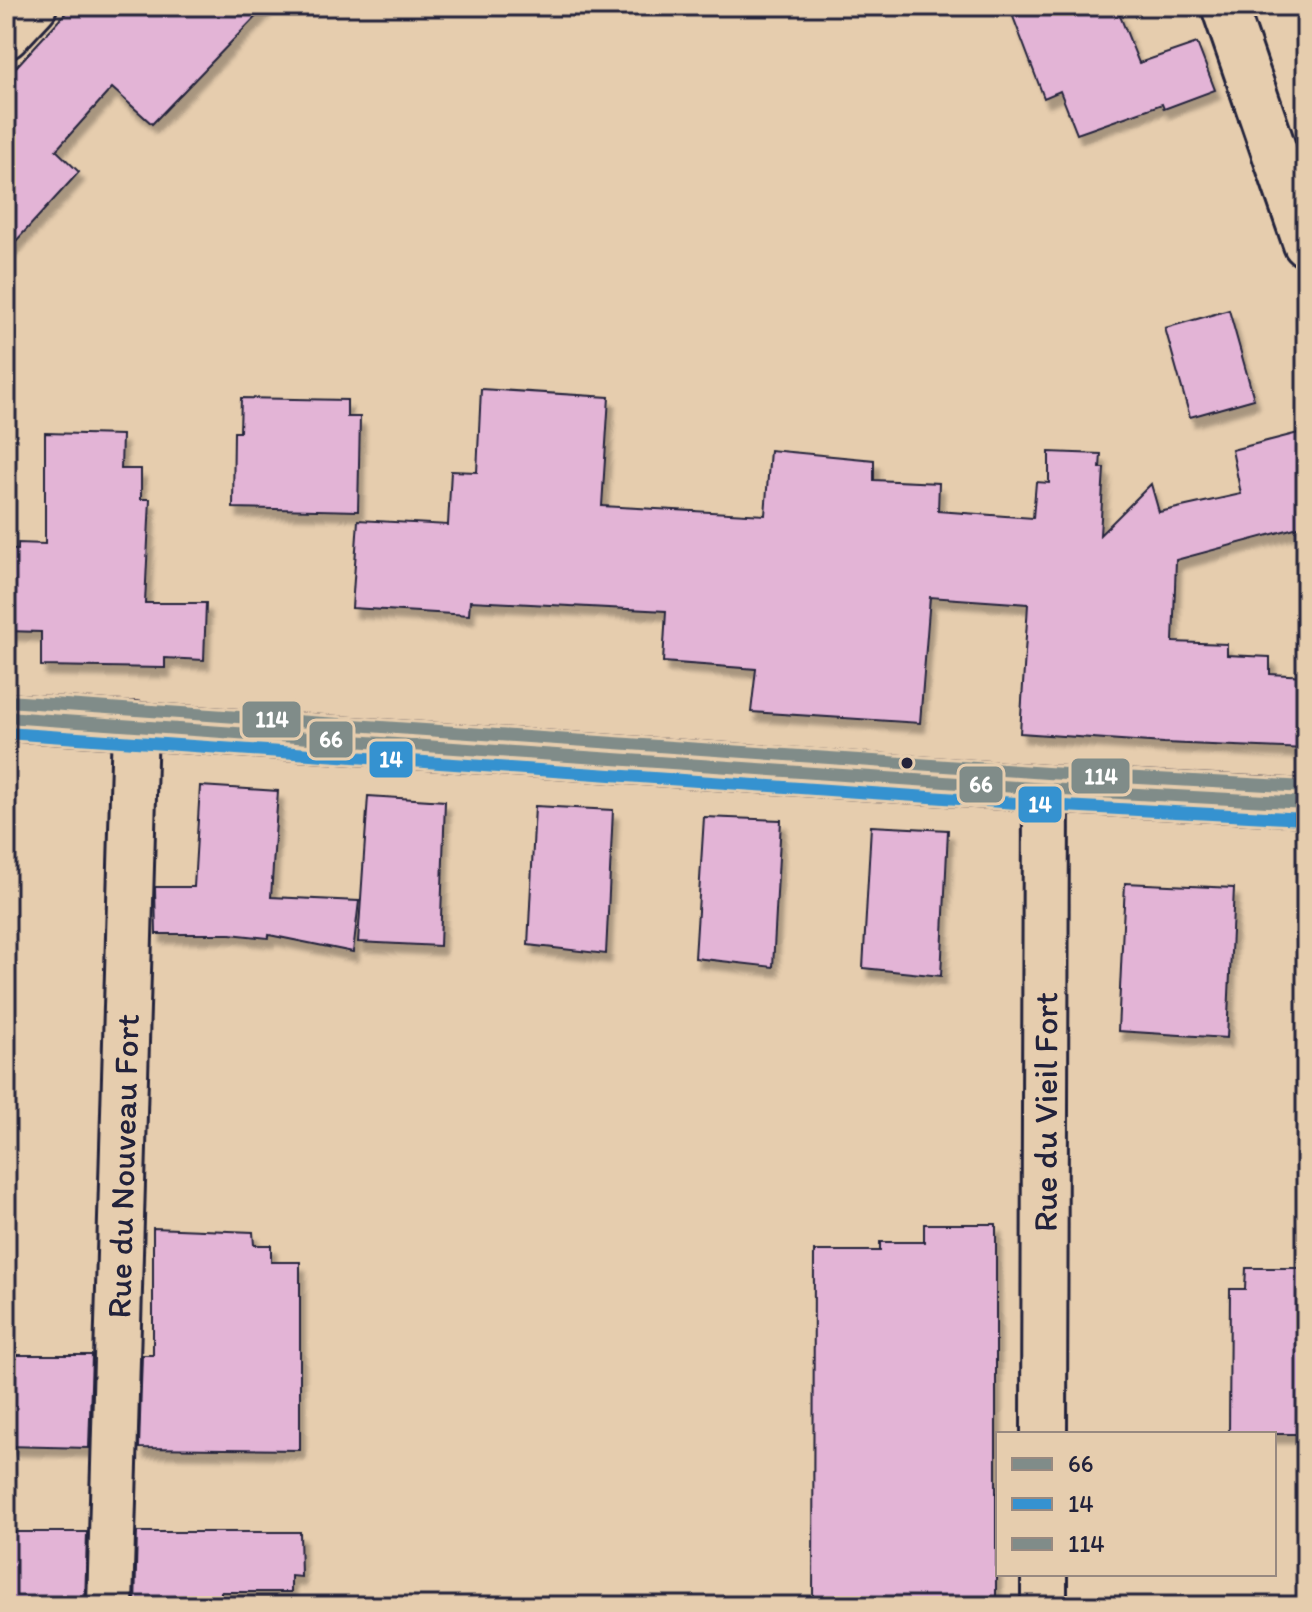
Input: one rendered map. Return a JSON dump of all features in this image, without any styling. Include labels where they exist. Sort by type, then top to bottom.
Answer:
[{"type":"street","points":[[6,36],[34,6]]},
{"type":"street","points":[[1224,6],[1306,244]]},
{"type":"street","points":[[6,717],[1046,789],[1306,803]]},
{"type":"street","name":"Rue du Nouveau Fort","points":[[110,1606],[135,725]]},
{"type":"street","name":"Rue du Vieil Fort","points":[[1044,1432],[1046,789]]},
{"type":"street","points":[[1044,1576],[1044,1606]]},
{"type":"building","points":[[72,6],[266,6],[152,124],[112,88],[56,150],[79,172],[6,252],[6,78]]},
{"type":"building","points":[[1009,6],[1116,6],[1139,63],[1197,43],[1215,90],[1164,109],[1162,104],[1077,134],[1060,91],[1044,98]]},
{"type":"building","points":[[1229,310],[1254,399],[1190,417],[1165,328]]},
{"type":"building","points":[[481,389],[609,397],[602,506],[765,515],[770,450],[874,460],[874,480],[939,483],[938,511],[1033,518],[1036,482],[1049,483],[1049,452],[1101,454],[1100,468],[1104,468],[1100,535],[1151,484],[1159,512],[1241,494],[1232,450],[1306,431],[1306,525],[1176,560],[1173,642],[1227,644],[1227,655],[1270,657],[1270,674],[1306,676],[1306,749],[1020,733],[1028,604],[930,597],[920,723],[751,712],[756,669],[663,662],[666,611],[470,601],[469,615],[352,608],[358,520],[448,525],[451,471],[477,472]]},
{"type":"building","points":[[241,398],[347,400],[347,417],[360,417],[358,511],[233,508],[234,432],[240,432]]},
{"type":"building","points":[[45,433],[122,435],[121,469],[141,469],[141,499],[150,499],[145,603],[206,603],[204,660],[165,658],[165,668],[41,666],[41,632],[6,631],[6,549],[18,550],[18,543],[45,544]]},
{"type":"building","points":[[200,786],[278,791],[271,897],[359,901],[353,952],[269,935],[268,938],[230,934],[156,934],[155,887],[194,887]]},
{"type":"building","points":[[368,796],[445,801],[440,946],[358,942]]},
{"type":"building","points":[[535,806],[613,810],[606,954],[528,945]]},
{"type":"building","points":[[704,817],[781,820],[773,967],[695,958]]},
{"type":"building","points":[[871,826],[948,830],[941,976],[863,968]]},
{"type":"building","points":[[1125,883],[1234,888],[1227,1038],[1118,1031]]},
{"type":"building","points":[[924,1224],[996,1224],[996,1606],[813,1606],[814,1251],[880,1251],[880,1242],[924,1242]]},
{"type":"building","points":[[153,1228],[253,1232],[254,1245],[271,1245],[271,1262],[300,1262],[300,1450],[139,1448],[142,1355],[153,1355]]},
{"type":"building","points":[[1246,1268],[1301,1268],[1303,1352],[1306,1352],[1306,1434],[1229,1432],[1230,1289],[1245,1289]]},
{"type":"building","points":[[6,1355],[92,1355],[89,1448],[6,1446]]},
{"type":"building","points":[[6,1532],[87,1532],[85,1606],[6,1606]]},
{"type":"building","points":[[137,1532],[300,1532],[301,1577],[291,1576],[291,1592],[221,1592],[221,1606],[135,1606]]},
{"type":"transit line","name":"114","points":[[7,701],[1047,773],[1306,787]]},
{"type":"transit line","name":"66","points":[[6,717],[1046,789],[1306,803]]},
{"type":"transit line","name":"14","points":[[6,733],[1045,805],[1305,819]]}]
